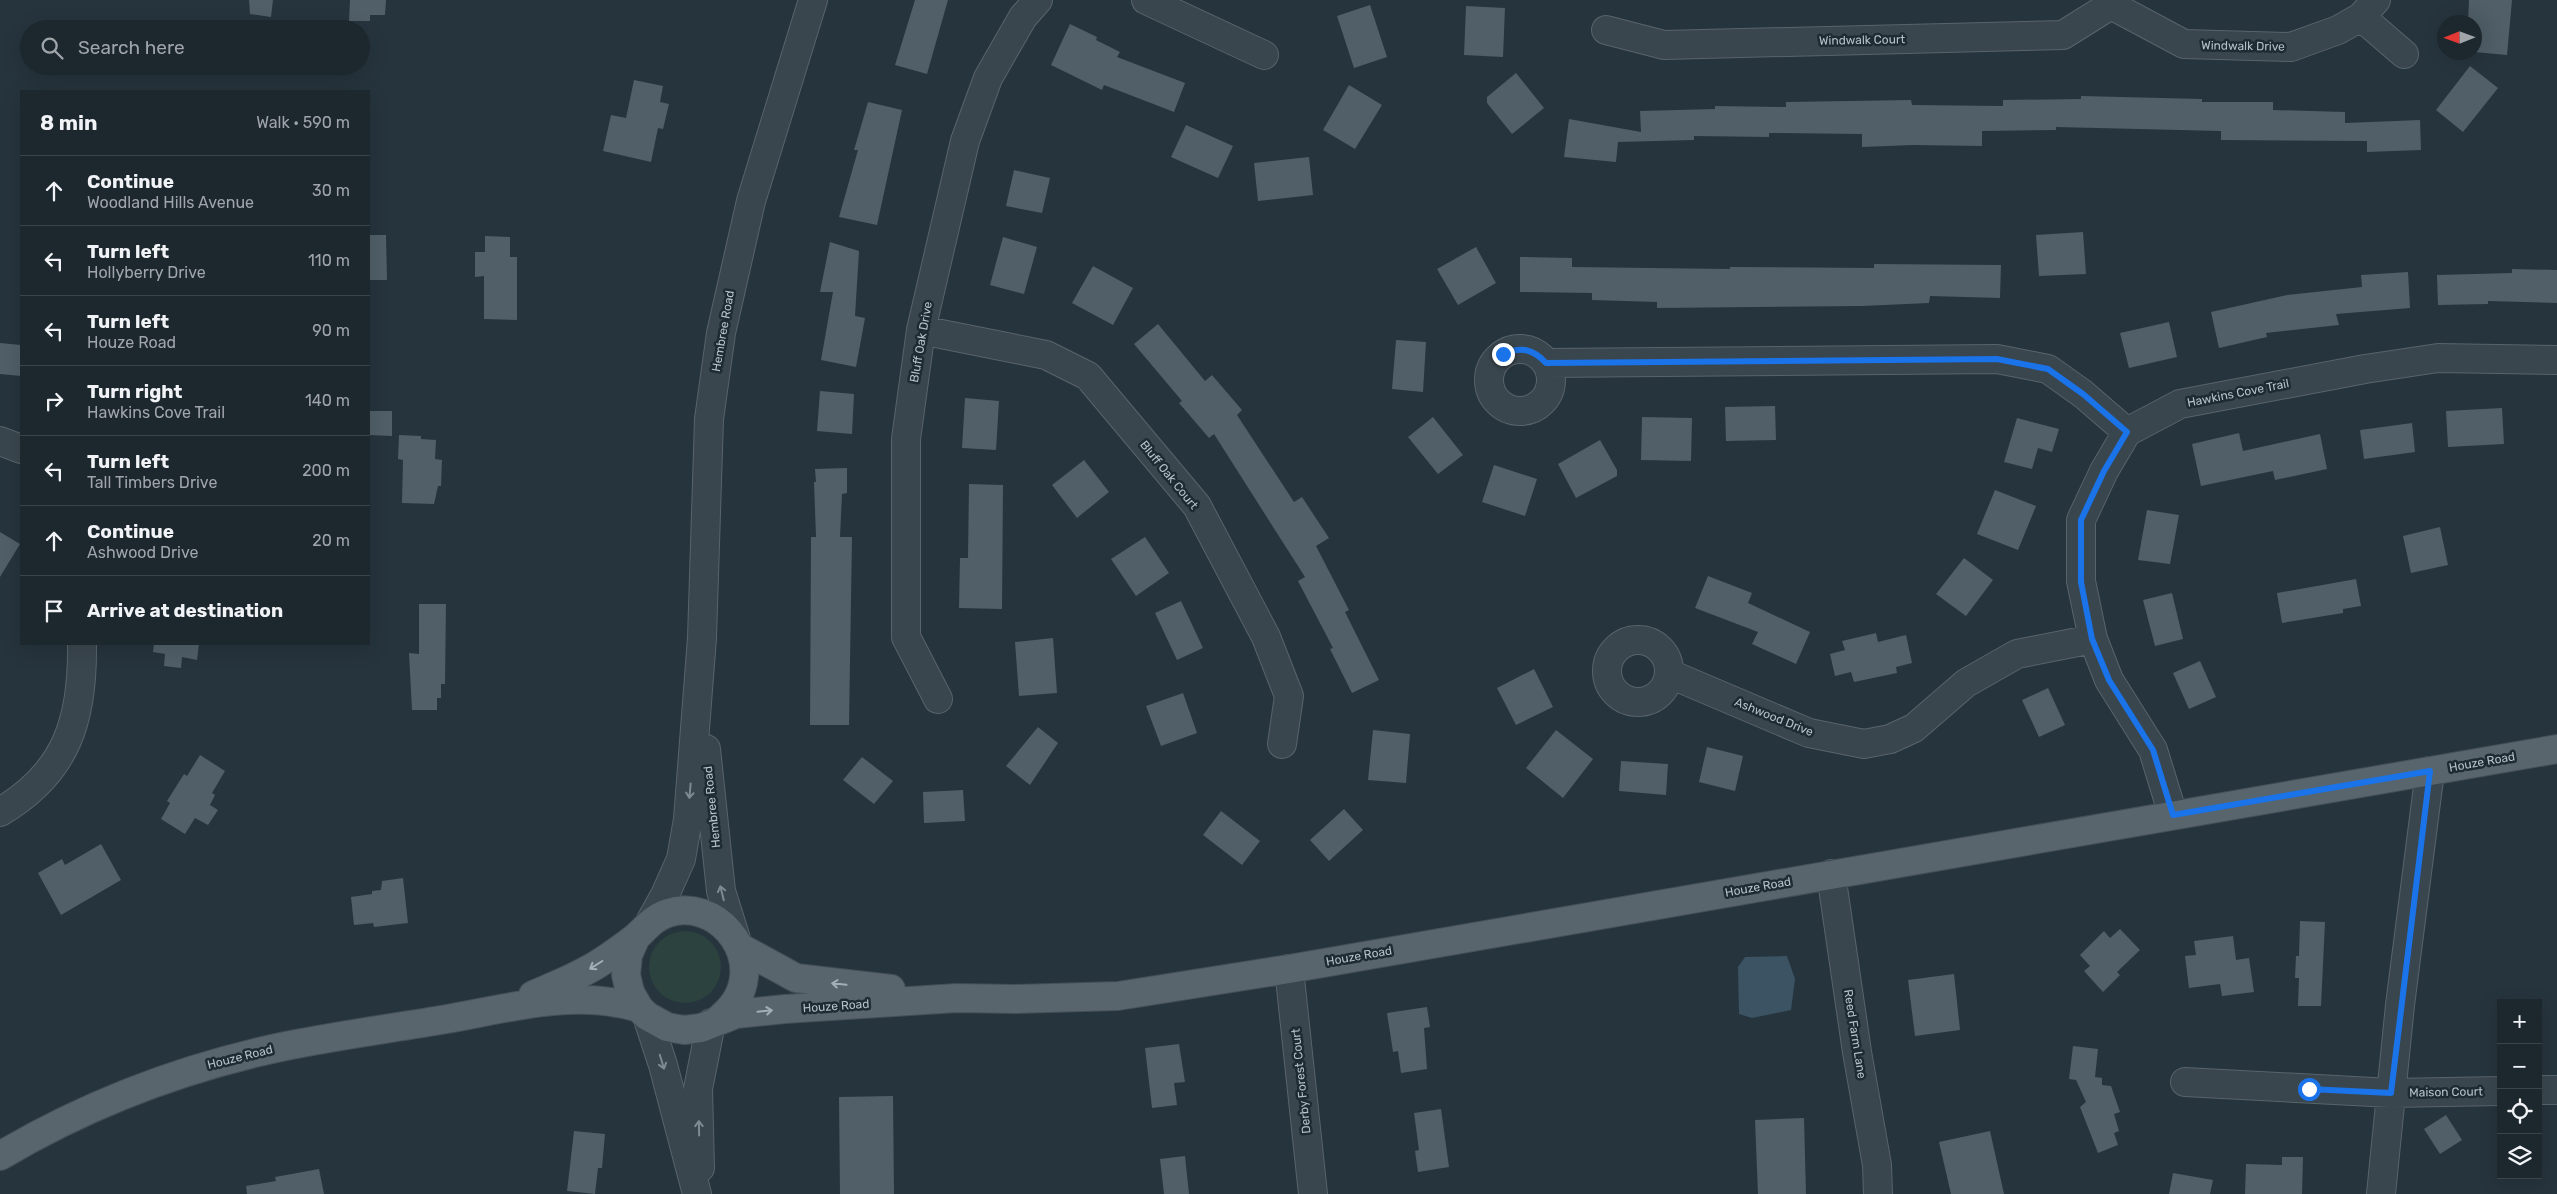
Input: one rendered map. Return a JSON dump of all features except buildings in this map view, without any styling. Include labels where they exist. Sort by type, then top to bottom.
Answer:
[{"type":"main road","name":"Houze Road","points":[[0,1156],[73,1117],[141,1088],[203,1067],[316,1040],[528,1003],[559,1000],[615,1002],[643,1012],[667,1027],[684,1030],[701,1028],[736,1014],[785,1009],[957,998],[1014,999],[1118,996],[2557,748]]},
{"type":"main road","name":"Houze Road","points":[[496,1010],[587,971],[643,929],[668,913],[687,910],[707,914],[724,924],[738,944],[796,978],[957,998]]},
{"type":"main road","points":[[643,929],[628,955],[626,975],[630,992],[643,1012]]},
{"type":"main road","points":[[714,1022],[730,1009],[740,994],[744,978],[738,944]]},
{"type":"street","name":"Hembree Road","points":[[643,929],[665,895],[684,850],[699,672],[706,549],[709,419],[721,333],[751,201],[813,0]]},
{"type":"street","name":"Bluff Oak Drive","points":[[938,699],[906,638],[906,439],[921,330],[965,140],[988,78],[1024,17],[1038,0]]},
{"type":"street","points":[[1146,0],[1264,56]]},
{"type":"street","name":"Windwalk Drive","points":[[2110,2],[2184,44],[2291,47],[2338,30],[2368,8]]},
{"type":"street","name":"Windwalk Court","points":[[1606,30],[1664,45],[2063,35],[2110,2]]},
{"type":"street","points":[[2368,8],[2404,54]]},
{"type":"street","name":"Bluff Oak Court","points":[[921,330],[1046,355],[1088,376],[1197,506],[1211,532],[1266,638],[1289,696],[1282,744]]},
{"type":"street","name":"Hawkins Cove Trail","points":[[2127,432],[2180,404],[2365,369],[2438,358],[2557,360]]},
{"type":"street","points":[[1546,363],[1997,359],[2048,369],[2083,394],[2127,432],[2104,471],[2081,520],[2081,582],[2092,639],[2109,680],[2153,750],[2173,815]]},
{"type":"street","points":[[0,441],[20,449]]},
{"type":"street","name":"Ashwood Drive","points":[[1670,674],[1809,733],[1864,744],[1890,739],[1914,728],[1966,683],[2017,654],[2092,639]]},
{"type":"street","points":[[0,812],[21,800],[48,773],[66,744],[79,708],[82,645]]},
{"type":"street","name":"Hembree Road","points":[[699,672],[721,891],[738,944]]},
{"type":"street","points":[[2381,1194],[2391,1093],[2430,771]]},
{"type":"street","name":"Reed Farm Lane","points":[[1831,874],[1857,1052],[1878,1165],[1878,1194]]},
{"type":"street","name":"Derby Forest Court","points":[[1289,968],[1313,1194]]},
{"type":"street","points":[[643,1012],[663,1065],[697,1194]]},
{"type":"street","points":[[701,1194],[698,1089],[714,1022]]},
{"type":"street","name":"Maison Court","points":[[2185,1082],[2391,1093],[2497,1091]]},
{"type":"street","points":[[2542,1090],[2557,1090]]},
{"type":"green space","points":[[685,931],[705,937],[715,947],[721,967],[715,987],[705,997],[685,1003],[665,997],[655,987],[649,967],[655,947],[665,937]]},
{"type":"water","points":[[1787,956],[1795,979],[1791,1010],[1752,1018],[1739,1014],[1738,967],[1745,957]]},
{"type":"route","points":[[1503,354],[1514,349],[1526,349],[1538,354],[1546,363],[1997,359],[2048,369],[2083,394],[2127,432],[2104,471],[2081,520],[2081,582],[2092,639],[2109,680],[2153,750],[2173,815],[2430,771],[2400,1006],[2391,1093],[2309,1089]]}]
